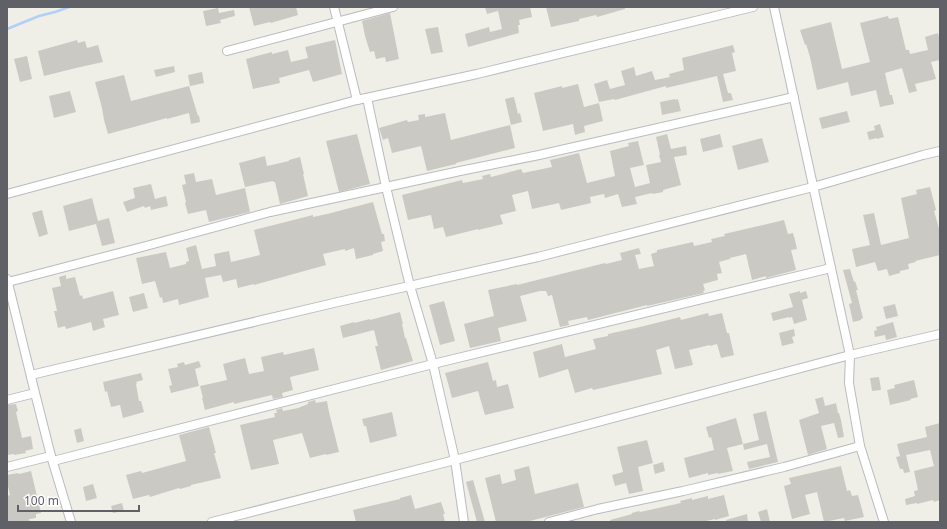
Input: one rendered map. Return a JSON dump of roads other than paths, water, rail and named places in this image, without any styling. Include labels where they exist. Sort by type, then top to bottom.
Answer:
[{"type":"street","points":[[334,7],[357,100]]},
{"type":"street","points":[[227,51],[393,7]]},
{"type":"street","points":[[7,194],[357,100],[477,74],[753,7]]},
{"type":"street","points":[[774,7],[850,355],[849,383],[860,446],[884,522]]},
{"type":"street","points":[[71,522],[35,394],[7,281],[270,212],[539,155],[794,97]]},
{"type":"street","points":[[367,98],[386,187],[410,286],[433,364],[455,460],[464,522]]},
{"type":"street","points":[[31,375],[338,302],[538,257],[813,187],[940,151]]},
{"type":"street","points":[[7,467],[52,458],[831,268]]},
{"type":"street","points":[[212,522],[455,460],[850,355],[940,334]]},
{"type":"street","points":[[7,400],[35,394]]},
{"type":"street","points":[[549,522],[598,509],[784,467],[860,446]]},
{"type":"waterway","points":[[7,29],[39,16],[69,7]]}]
